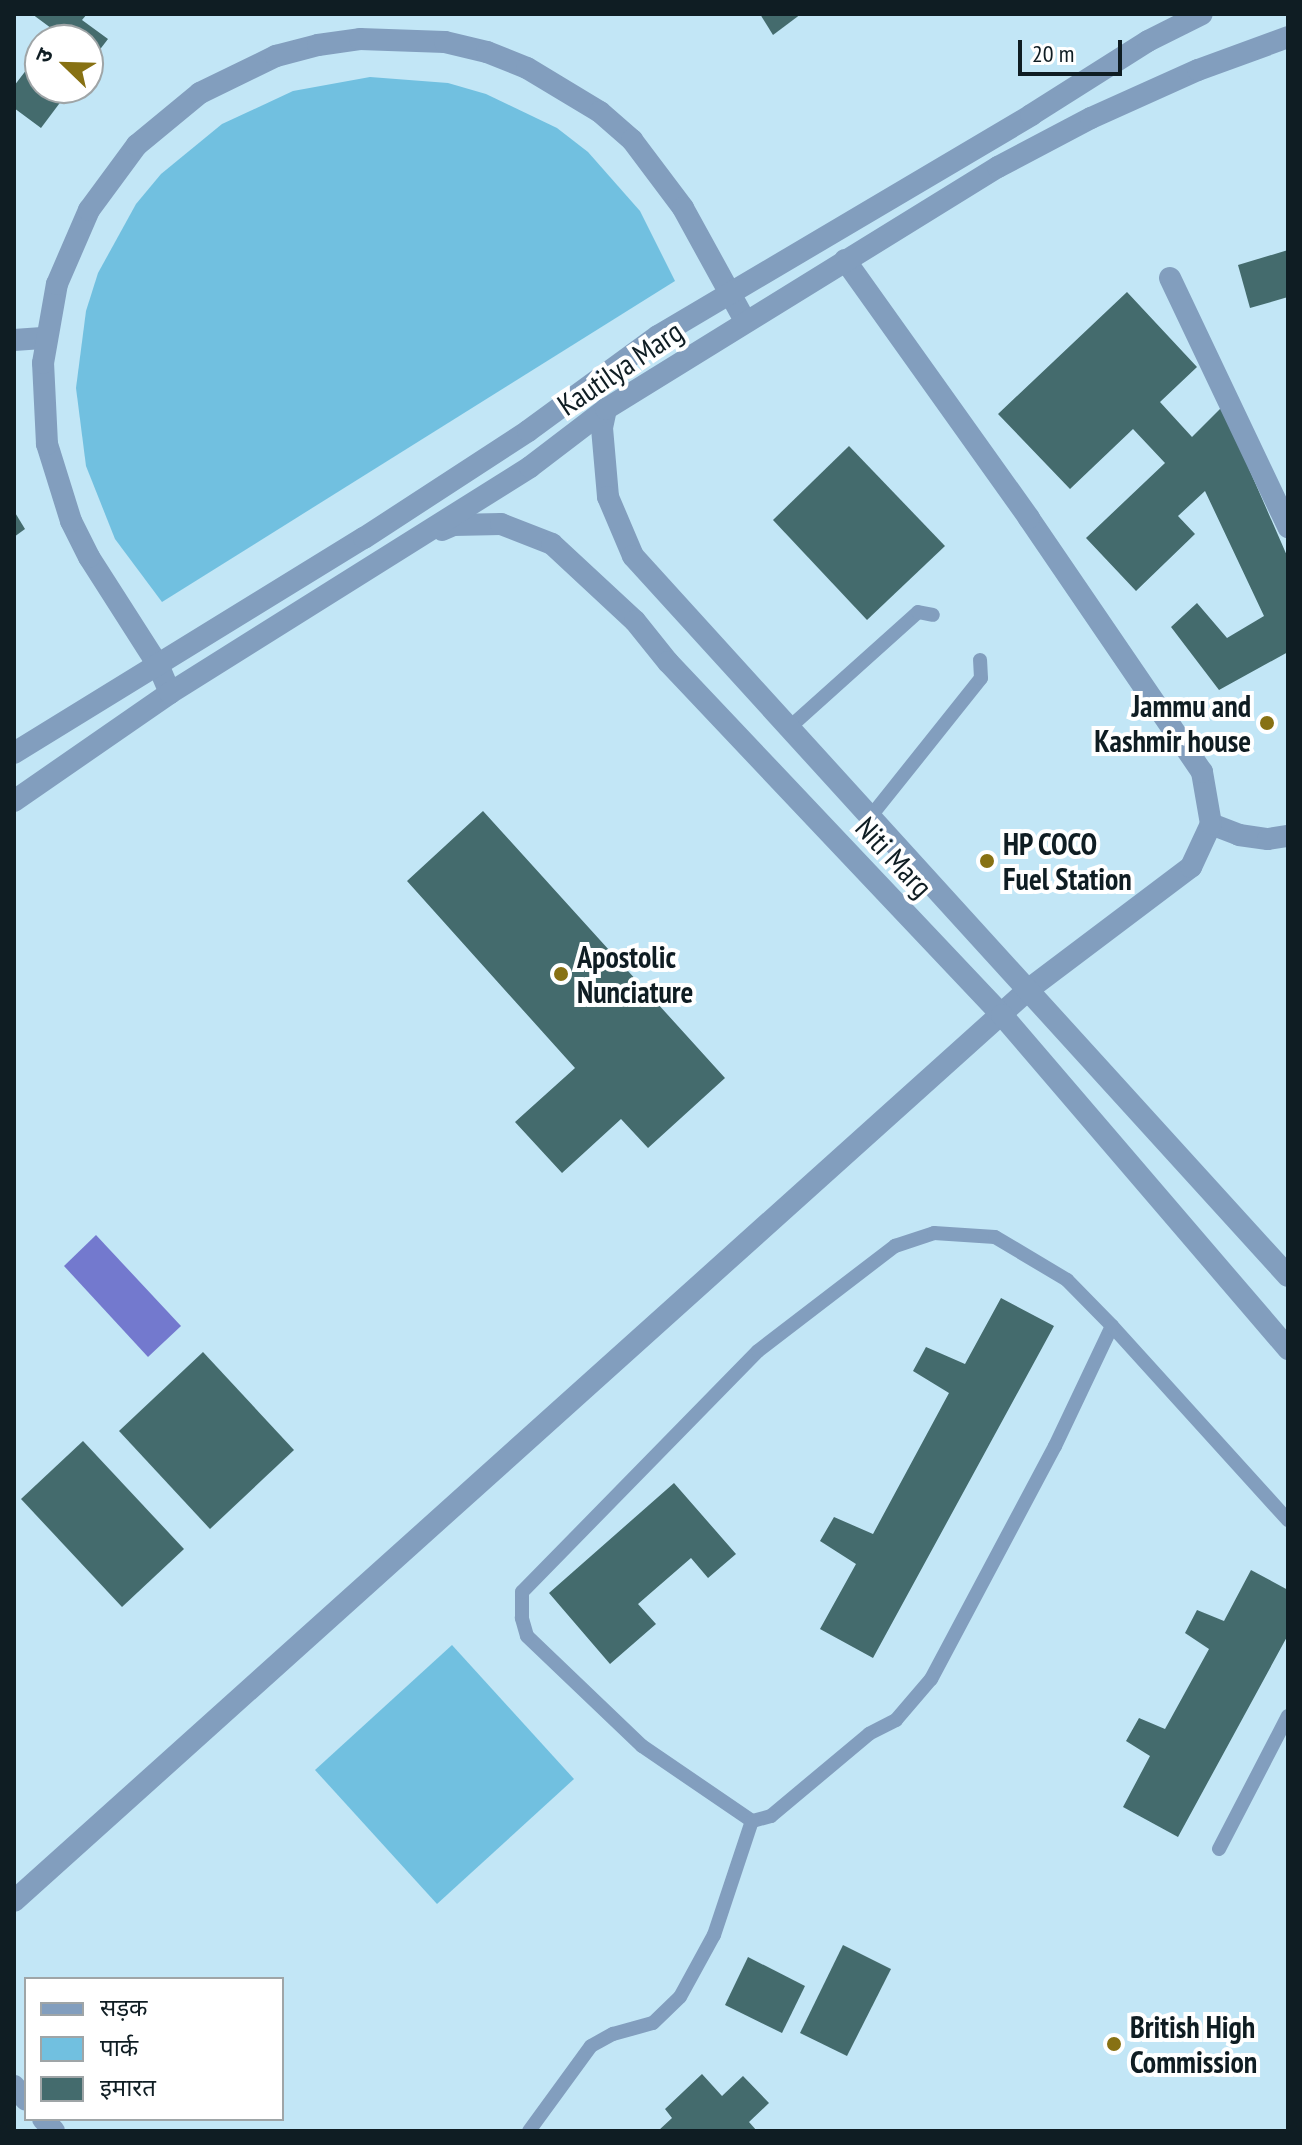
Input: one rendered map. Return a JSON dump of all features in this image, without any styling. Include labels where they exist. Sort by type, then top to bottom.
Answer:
[{"type":"street","name":"Kautilya Marg","points":[[14,753],[364,538],[528,431],[658,336],[728,292],[1017,123],[1148,41],[1202,14]]},
{"type":"street","name":"Kautilya Marg","points":[[14,801],[170,693],[530,467],[606,409],[998,167],[1091,118],[1198,70],[1288,37]]},
{"type":"street","points":[[170,693],[158,665],[89,557],[57,483],[43,404],[46,338],[57,284],[71,246],[111,176],[137,145],[200,93],[237,72],[304,48],[360,39],[445,42],[487,52],[527,68],[576,96],[632,140],[659,172],[745,321]]},
{"type":"street","points":[[14,1901],[1029,989],[1191,867],[1211,824],[1202,772],[1029,518],[845,260]]},
{"type":"street","points":[[1170,278],[1288,527]]},
{"type":"street","points":[[14,340],[46,338]]},
{"type":"street","name":"Niti Marg","points":[[606,409],[602,428],[608,497],[633,556],[1288,1276]]},
{"type":"street","name":"Niti Marg","points":[[397,552],[453,525],[501,524],[552,544],[635,621],[668,662],[1002,1015],[1288,1349]]},
{"type":"street","points":[[1211,824],[1239,835],[1268,839],[1288,836]]},
{"type":"lane","points":[[790,727],[918,612],[933,615]]},
{"type":"lane","points":[[871,816],[981,678],[980,660]]},
{"type":"lane","points":[[1112,1326],[1055,1446],[931,1679],[896,1720],[869,1734],[771,1816],[752,1821],[642,1746],[527,1636],[522,1618],[522,1592],[758,1351],[895,1246],[934,1233],[961,1232],[995,1237],[1067,1280],[1112,1326],[1288,1520]]},
{"type":"lane","points":[[1219,1849],[1288,1716]]},
{"type":"lane","points":[[529,2131],[591,2046],[613,2034],[653,2023],[680,1997],[714,1935],[752,1821]]},
{"type":"green space","points":[[370,77],[448,83],[486,94],[557,128],[588,152],[640,211],[675,281],[162,602],[115,539],[86,466],[76,388],[86,311],[98,273],[136,204],[161,174],[222,124],[293,91]]},
{"type":"green space","points":[[452,1645],[574,1779],[437,1904],[315,1770]]},
{"type":"water","points":[[96,1235],[181,1326],[148,1357],[64,1266]]},
{"type":"building","points":[[32,14],[87,14],[82,20],[87,24],[46,24]]},
{"type":"building","points":[[760,14],[801,14],[773,35]]},
{"type":"building","points":[[24,73],[24,104],[59,104],[41,128],[14,108],[14,86]]},
{"type":"building","points":[[1288,250],[1288,297],[1250,308],[1238,265]]},
{"type":"building","points":[[1127,292],[1197,367],[1160,402],[1192,437],[1222,407],[1288,558],[1288,652],[1219,690],[1171,627],[1197,603],[1227,638],[1264,616],[1205,491],[1178,516],[1195,534],[1136,591],[1086,538],[1165,463],[1133,429],[1070,489],[998,414]]},
{"type":"building","points":[[849,446],[945,546],[867,620],[773,520]]},
{"type":"building","points":[[14,511],[25,529],[14,537]]},
{"type":"building","name":"Apostolic Nunciature","points":[[483,811],[725,1078],[648,1148],[621,1119],[562,1173],[515,1122],[575,1068],[407,881]]},
{"type":"building","points":[[1001,1298],[1054,1326],[873,1658],[820,1629],[856,1564],[820,1541],[834,1517],[873,1534],[949,1393],[913,1371],[926,1347],[965,1364]]},
{"type":"building","points":[[203,1352],[294,1450],[210,1529],[119,1431]]},
{"type":"building","points":[[83,1441],[184,1549],[122,1607],[21,1499]]},
{"type":"building","points":[[674,1483],[736,1554],[708,1578],[691,1558],[638,1604],[656,1624],[610,1664],[549,1593]]},
{"type":"building","points":[[1251,1570],[1288,1590],[1288,1635],[1178,1837],[1123,1807],[1150,1756],[1126,1741],[1139,1718],[1165,1729],[1209,1649],[1185,1633],[1197,1610],[1224,1621]]},
{"type":"building","points":[[843,1945],[891,1969],[847,2056],[800,2033]]},
{"type":"building","points":[[748,1957],[805,1986],[782,2033],[725,2005]]},
{"type":"building","points":[[702,2074],[722,2096],[743,2076],[769,2103],[749,2122],[757,2131],[658,2131],[672,2118],[665,2109]]},
{"type":"place","name":"Jammu and Kashmir house","points":[[1267,723]]},
{"type":"place","name":"HP COCO Fuel Station","points":[[987,861]]},
{"type":"place","name":"Apostolic Nunciature","points":[[561,974]]},
{"type":"place","name":"British High Commission","points":[[1114,2044]]}]
